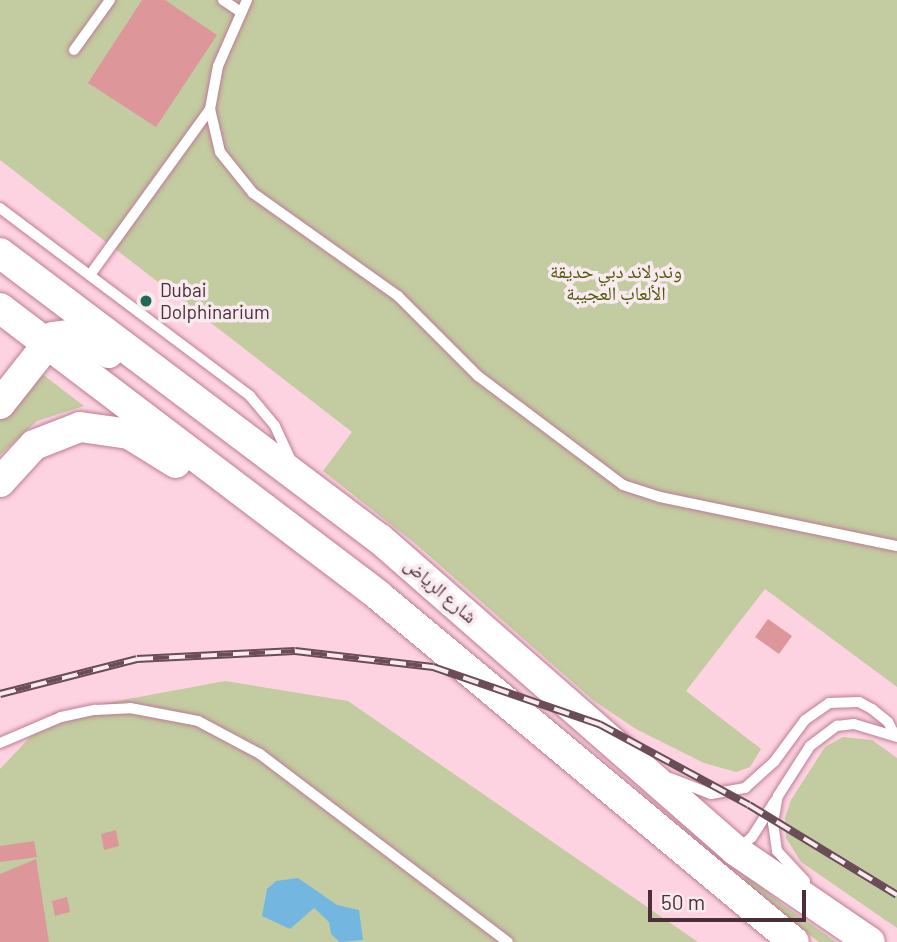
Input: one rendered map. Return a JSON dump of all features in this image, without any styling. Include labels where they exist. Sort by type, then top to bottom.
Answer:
[{"type":"main road","name":"شارع الرياض","points":[[0,253],[433,582],[735,850],[861,937]]},
{"type":"main road","points":[[0,308],[379,596],[794,942]]},
{"type":"main road","points":[[0,404],[46,342],[61,334],[86,337],[165,393],[242,435]]},
{"type":"main road","points":[[0,482],[22,455],[49,436],[97,427],[129,434],[201,477],[239,488]]},
{"type":"main road","points":[[630,806],[647,811],[703,849],[735,850]]},
{"type":"lane","points":[[74,50],[110,0]]},
{"type":"lane","points":[[223,0],[241,12]]},
{"type":"lane","points":[[247,0],[218,66],[210,108],[220,152],[253,193],[398,296],[478,376],[606,474],[660,498],[897,546]]},
{"type":"lane","points":[[90,275],[210,108]]},
{"type":"lane","points":[[0,208],[250,396],[280,434],[297,477]]},
{"type":"lane","points":[[633,761],[695,789],[728,793],[759,778],[805,720],[829,703],[844,700],[865,705],[881,714],[896,736]]},
{"type":"lane","points":[[0,743],[61,716],[95,710],[130,708],[198,721],[260,754],[508,942]]},
{"type":"lane","points":[[735,850],[752,837],[810,746],[829,730],[854,724],[896,736]]},
{"type":"lane","points":[[778,796],[773,823],[777,851],[795,873],[838,907],[861,937]]},
{"type":"green space","name":"وندرلاند دبي حديقة الألعاب العجيبة","points":[[0,0],[897,0],[897,687],[765,589],[686,691],[761,749],[750,767],[736,772],[704,763],[636,729],[594,701],[417,545],[323,471],[352,432],[0,160]]},
{"type":"green space","points":[[37,370],[84,406],[37,421],[0,455],[0,418]]},
{"type":"green space","points":[[225,681],[348,701],[698,942],[0,942],[0,769],[53,713]]},
{"type":"green space","points":[[843,737],[872,740],[897,758],[897,928],[801,862],[786,838],[785,818],[791,800],[825,747]]},
{"type":"green space","points":[[746,875],[836,942],[819,942],[740,883]]},
{"type":"water","points":[[298,878],[337,905],[359,910],[363,940],[340,942],[331,934],[329,922],[314,908],[290,929],[262,916],[267,889],[276,881]]},
{"type":"building","points":[[142,0],[165,0],[217,35],[156,127],[88,83]]},
{"type":"building","points":[[768,619],[792,636],[779,654],[755,637]]},
{"type":"building","points":[[116,830],[119,846],[104,850],[101,834]]},
{"type":"building","points":[[34,841],[37,857],[0,862],[0,846]]},
{"type":"building","points":[[36,859],[49,942],[0,942],[0,874]]},
{"type":"building","points":[[67,897],[70,912],[55,916],[52,901]]},
{"type":"railway","points":[[0,694],[137,659],[295,651],[433,667],[599,724],[749,805],[897,895]]},
{"type":"place","name":"Dubai Dolphinarium","points":[[146,301]]}]
